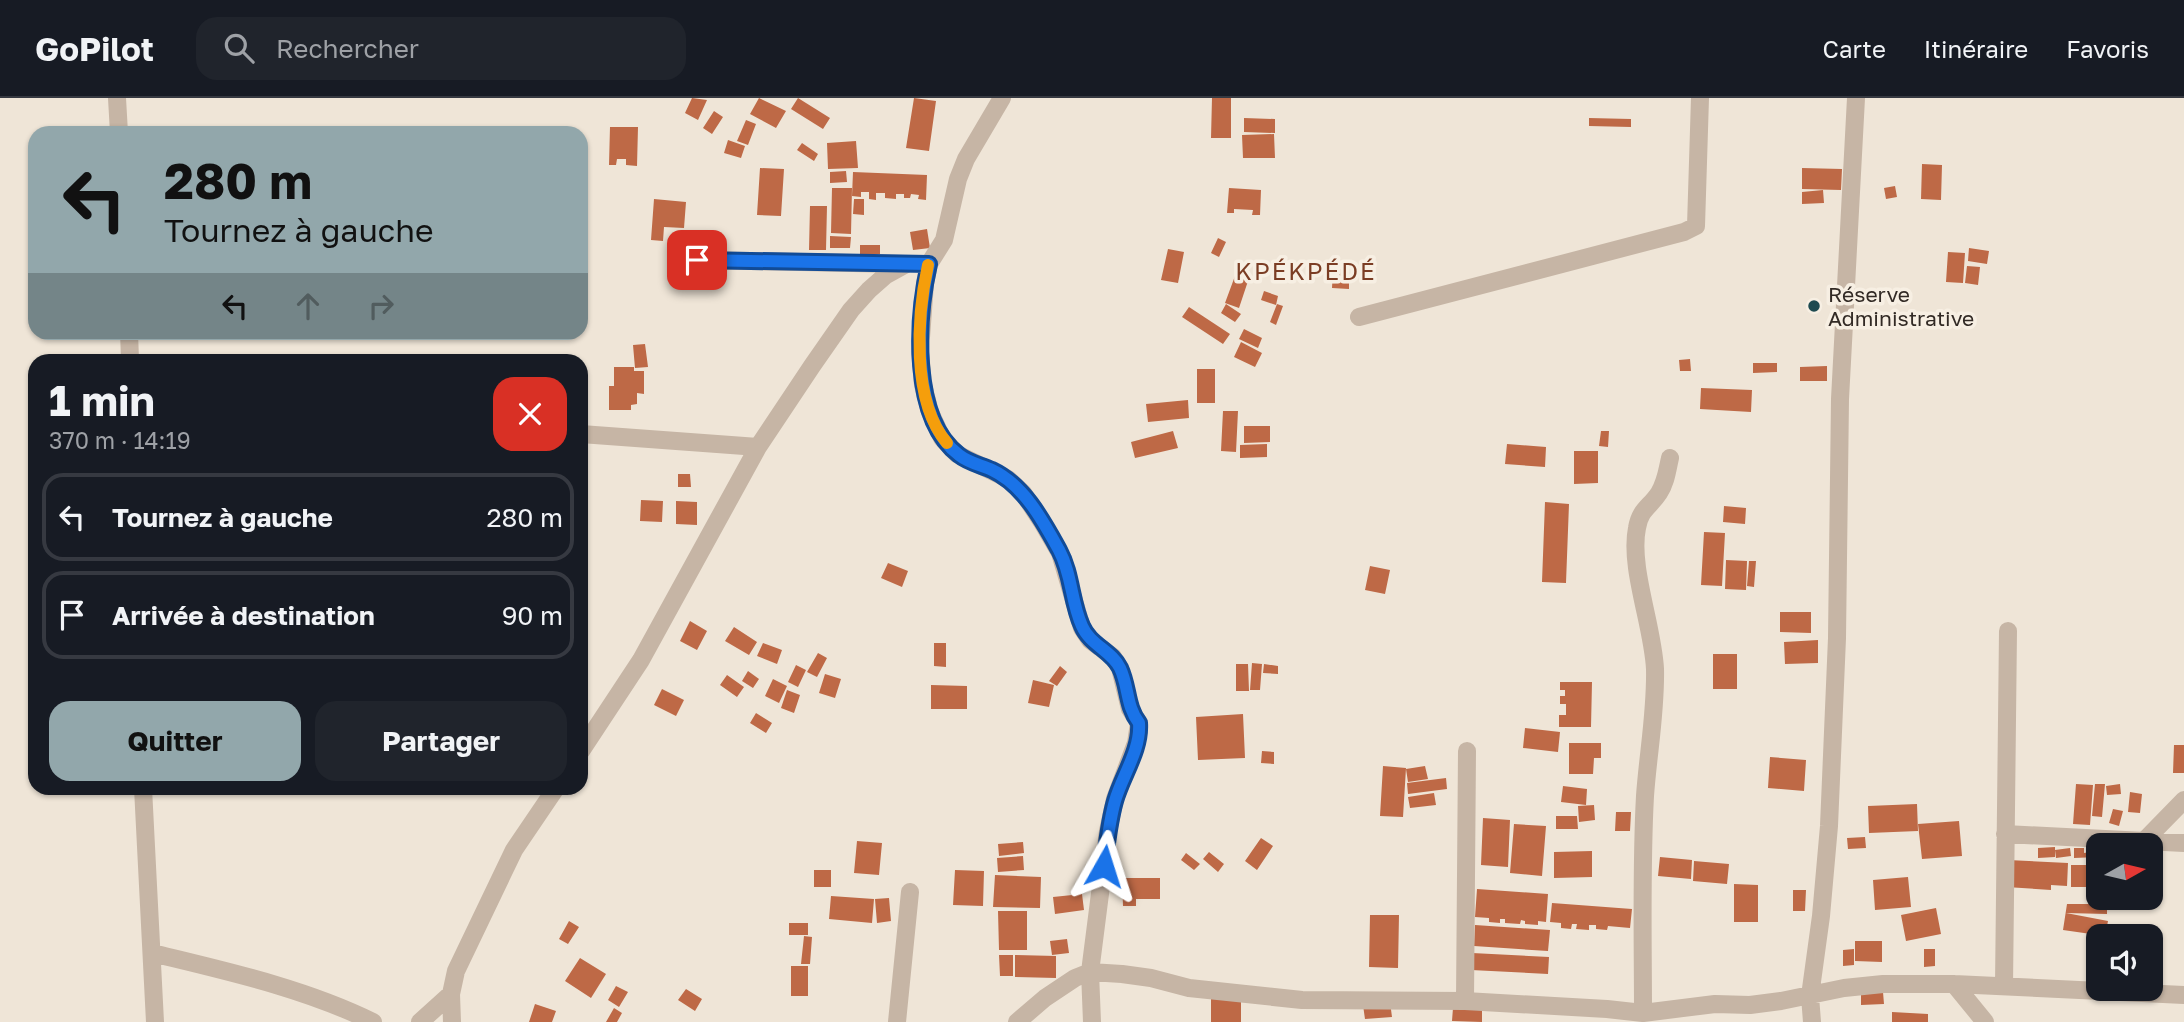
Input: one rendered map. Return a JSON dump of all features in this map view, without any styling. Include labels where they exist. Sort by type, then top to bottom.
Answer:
[{"type":"street","points":[[117,98],[119,126]]},
{"type":"street","points":[[1002,98],[966,159],[958,178],[944,240],[929,264],[925,282],[920,351],[923,385],[930,412],[943,438],[957,454],[973,464],[992,470],[1023,493],[1060,553],[1082,628],[1090,640],[1113,657],[1120,668],[1130,709],[1139,723],[1136,743],[1115,799],[1108,831],[1090,972],[1092,1022]]},
{"type":"street","points":[[1359,317],[1684,232],[1696,226],[1700,98]]},
{"type":"street","points":[[1812,1022],[1810,996],[1829,826],[1837,638],[1840,399],[1856,98]]},
{"type":"street","points":[[697,260],[929,264]]},
{"type":"street","points":[[588,740],[641,660],[758,447],[851,310],[886,275],[906,264]]},
{"type":"street","points":[[588,435],[758,447]]},
{"type":"street","points":[[1643,1013],[1642,881],[1645,793],[1655,704],[1655,666],[1636,554],[1636,529],[1641,512],[1657,496],[1666,480],[1670,458]]},
{"type":"street","points":[[2004,986],[2008,631]]},
{"type":"street","points":[[1465,1000],[1467,751]]},
{"type":"street","points":[[143,795],[155,1022]]},
{"type":"street","points":[[452,1022],[451,994],[456,971],[514,850],[551,795]]},
{"type":"street","points":[[2152,833],[2184,800]]},
{"type":"street","points":[[2006,834],[2086,838]]},
{"type":"street","points":[[2163,842],[2184,843]]},
{"type":"street","points":[[897,1022],[910,892]]},
{"type":"street","points":[[152,953],[244,975],[353,1012],[373,1022]]},
{"type":"street","points":[[1017,1022],[1045,998],[1075,978],[1090,972],[1151,978],[1189,988],[1303,1000],[1465,1000],[1643,1013],[1715,1004],[1781,1002],[1844,988],[1883,984],[1954,984],[2184,995]]},
{"type":"street","points":[[1954,984],[1985,1022]]},
{"type":"street","points":[[420,1022],[451,994]]},
{"type":"building","points":[[692,98],[707,100],[698,120],[685,113]]},
{"type":"building","points":[[759,98],[786,111],[776,128],[750,114]]},
{"type":"building","points":[[798,98],[830,118],[823,129],[791,109]]},
{"type":"building","points":[[914,98],[936,101],[929,151],[906,148]]},
{"type":"building","points":[[1212,98],[1231,98],[1231,138],[1211,138]]},
{"type":"building","points":[[714,111],[723,117],[712,134],[703,128]]},
{"type":"building","points":[[1244,118],[1275,119],[1275,133],[1244,132]]},
{"type":"building","points":[[1589,118],[1631,119],[1631,127],[1589,126]]},
{"type":"building","points":[[746,120],[756,124],[748,145],[737,141]]},
{"type":"building","points":[[610,127],[638,127],[637,166],[626,165],[626,159],[617,159],[616,165],[609,165]]},
{"type":"building","points":[[1274,134],[1275,158],[1243,158],[1242,135]]},
{"type":"building","points":[[728,140],[745,146],[741,158],[724,153]]},
{"type":"building","points":[[856,141],[858,168],[828,169],[827,143]]},
{"type":"building","points":[[802,143],[818,154],[814,161],[797,150]]},
{"type":"building","points":[[1922,164],[1942,165],[1941,200],[1921,199]]},
{"type":"building","points":[[760,168],[784,169],[781,216],[757,215]]},
{"type":"building","points":[[1802,168],[1842,169],[1841,190],[1802,189]]},
{"type":"building","points":[[846,171],[847,182],[830,183],[830,172]]},
{"type":"building","points":[[853,172],[927,175],[926,200],[911,194],[910,198],[904,198],[904,194],[896,194],[896,199],[885,198],[885,193],[876,193],[876,200],[869,199],[869,192],[861,192],[861,197],[852,196]]},
{"type":"building","points":[[1895,186],[1897,197],[1886,199],[1884,188]]},
{"type":"building","points":[[832,188],[852,188],[851,234],[831,233]]},
{"type":"building","points":[[1229,188],[1261,190],[1260,215],[1252,215],[1253,210],[1234,209],[1234,213],[1227,213]]},
{"type":"building","points":[[1823,190],[1824,203],[1802,204],[1802,192]]},
{"type":"building","points":[[654,199],[686,202],[684,228],[664,227],[663,241],[651,240]]},
{"type":"building","points":[[854,199],[864,199],[864,215],[853,214]]},
{"type":"building","points":[[810,206],[827,206],[826,250],[809,250]]},
{"type":"building","points":[[927,229],[930,248],[913,250],[910,232]]},
{"type":"building","points":[[830,236],[851,237],[850,248],[830,248]]},
{"type":"building","points":[[1218,238],[1226,242],[1219,257],[1211,253]]},
{"type":"building","points":[[860,245],[880,245],[880,254],[860,255]]},
{"type":"building","points":[[1969,248],[1989,251],[1987,264],[1968,261]]},
{"type":"building","points":[[1168,249],[1184,252],[1178,283],[1161,280]]},
{"type":"building","points":[[1948,252],[1965,253],[1963,283],[1946,282]]},
{"type":"building","points":[[1967,266],[1980,267],[1978,285],[1965,283]]},
{"type":"building","points":[[1333,269],[1349,269],[1349,289],[1332,288]]},
{"type":"building","points":[[1235,276],[1248,281],[1239,308],[1225,303]]},
{"type":"building","points":[[1264,291],[1278,296],[1276,305],[1261,300]]},
{"type":"building","points":[[1226,304],[1241,314],[1235,322],[1221,313]]},
{"type":"building","points":[[1277,304],[1283,306],[1276,325],[1270,322]]},
{"type":"building","points":[[1189,307],[1230,334],[1223,344],[1182,317]]},
{"type":"building","points":[[1244,329],[1262,338],[1258,348],[1239,339]]},
{"type":"building","points":[[1241,342],[1262,353],[1255,367],[1234,357]]},
{"type":"building","points":[[645,344],[648,367],[635,368],[633,345]]},
{"type":"building","points":[[1690,359],[1691,371],[1680,371],[1679,360]]},
{"type":"building","points":[[1753,363],[1777,363],[1777,372],[1753,373]]},
{"type":"building","points":[[1827,366],[1827,381],[1800,381],[1800,367]]},
{"type":"building","points":[[614,367],[634,367],[634,371],[644,371],[644,394],[637,393],[637,404],[631,405],[631,410],[609,410],[609,386],[614,386]]},
{"type":"building","points":[[1197,369],[1215,369],[1215,403],[1197,403]]},
{"type":"building","points":[[1701,388],[1752,390],[1751,412],[1700,409]]},
{"type":"building","points":[[1188,400],[1189,418],[1148,422],[1146,404]]},
{"type":"building","points":[[1223,411],[1238,411],[1236,452],[1221,451]]},
{"type":"building","points":[[1244,426],[1270,426],[1270,442],[1244,443]]},
{"type":"building","points":[[1173,431],[1178,448],[1135,458],[1131,442]]},
{"type":"building","points":[[1601,431],[1609,431],[1608,447],[1599,446]]},
{"type":"building","points":[[1267,444],[1267,457],[1240,458],[1240,445]]},
{"type":"building","points":[[1507,444],[1546,447],[1545,467],[1505,464]]},
{"type":"building","points":[[1574,451],[1598,451],[1598,483],[1574,484]]},
{"type":"building","points":[[678,474],[690,474],[691,487],[678,487]]},
{"type":"building","points":[[641,500],[663,501],[662,522],[640,521]]},
{"type":"building","points":[[676,501],[697,502],[697,525],[676,524]]},
{"type":"building","points":[[1545,502],[1569,504],[1566,583],[1542,582]]},
{"type":"building","points":[[1724,506],[1746,508],[1745,524],[1723,522]]},
{"type":"building","points":[[1704,532],[1725,533],[1722,586],[1701,585]]},
{"type":"building","points":[[1726,560],[1747,561],[1746,590],[1725,589]]},
{"type":"building","points":[[1749,561],[1756,561],[1754,587],[1747,586]]},
{"type":"building","points":[[888,563],[908,571],[902,587],[881,578]]},
{"type":"building","points":[[1370,566],[1390,570],[1385,594],[1365,590]]},
{"type":"building","points":[[1780,612],[1811,612],[1811,633],[1780,632]]},
{"type":"building","points":[[690,621],[707,631],[697,650],[680,641]]},
{"type":"building","points":[[734,627],[757,642],[749,655],[725,641]]},
{"type":"building","points":[[1818,640],[1818,663],[1785,664],[1784,642]]},
{"type":"building","points":[[763,643],[782,650],[777,664],[757,656]]},
{"type":"building","points":[[934,643],[946,643],[946,667],[934,666]]},
{"type":"building","points":[[818,653],[827,658],[817,677],[807,672]]},
{"type":"building","points":[[1713,654],[1737,654],[1737,689],[1713,689]]},
{"type":"building","points":[[1252,663],[1262,664],[1260,690],[1250,690]]},
{"type":"building","points":[[1236,664],[1248,664],[1249,691],[1236,691]]},
{"type":"building","points":[[1264,664],[1278,666],[1278,674],[1263,673]]},
{"type":"building","points":[[796,665],[806,670],[798,687],[788,682]]},
{"type":"building","points":[[1060,666],[1067,672],[1057,686],[1049,681]]},
{"type":"building","points":[[748,671],[759,679],[753,688],[742,681]]},
{"type":"building","points":[[825,674],[841,679],[835,698],[819,693]]},
{"type":"building","points":[[727,675],[744,687],[737,697],[720,685]]},
{"type":"building","points":[[773,679],[787,686],[779,703],[765,696]]},
{"type":"building","points":[[1033,680],[1054,685],[1049,707],[1028,703]]},
{"type":"building","points":[[1560,682],[1592,682],[1591,727],[1559,727],[1559,715],[1566,715],[1566,704],[1560,704],[1560,696],[1565,696],[1565,690],[1560,690]]},
{"type":"building","points":[[931,685],[967,686],[967,709],[931,709]]},
{"type":"building","points":[[662,689],[684,700],[676,716],[654,705]]},
{"type":"building","points":[[787,690],[800,695],[794,713],[781,708]]},
{"type":"building","points":[[756,713],[772,723],[766,733],[750,723]]},
{"type":"building","points":[[1243,714],[1245,758],[1198,760],[1196,717]]},
{"type":"building","points":[[1525,728],[1560,732],[1558,752],[1523,748]]},
{"type":"building","points":[[1569,743],[1601,743],[1601,758],[1594,758],[1593,774],[1569,774]]},
{"type":"building","points":[[2174,745],[2184,745],[2184,773],[2173,773]]},
{"type":"building","points":[[1262,751],[1274,752],[1274,764],[1261,763]]},
{"type":"building","points":[[1770,757],[1806,760],[1804,791],[1768,788]]},
{"type":"building","points":[[1383,766],[1406,768],[1403,817],[1380,816]]},
{"type":"building","points":[[1425,766],[1428,779],[1408,782],[1406,769]]},
{"type":"building","points":[[1446,778],[1447,789],[1408,794],[1407,783]]},
{"type":"building","points":[[2076,784],[2093,785],[2090,825],[2073,824]]},
{"type":"building","points":[[2095,784],[2105,784],[2102,817],[2092,816]]},
{"type":"building","points":[[2120,784],[2121,794],[2107,795],[2106,786]]},
{"type":"building","points":[[1563,786],[1587,789],[1586,805],[1561,802]]},
{"type":"building","points":[[2130,792],[2142,794],[2140,813],[2128,812]]},
{"type":"building","points":[[1434,793],[1436,805],[1410,808],[1408,797]]},
{"type":"building","points":[[1917,804],[1918,831],[1869,833],[1868,806]]},
{"type":"building","points":[[1594,805],[1595,820],[1579,822],[1578,806]]},
{"type":"building","points":[[2113,809],[2123,811],[2119,826],[2109,823]]},
{"type":"building","points":[[1616,812],[1631,812],[1630,831],[1615,831]]},
{"type":"building","points":[[1556,816],[1577,816],[1578,829],[1556,829]]},
{"type":"building","points":[[1483,818],[1510,820],[1508,867],[1481,865]]},
{"type":"building","points":[[1959,821],[1962,856],[1922,859],[1918,824]]},
{"type":"building","points":[[1514,824],[1546,826],[1542,876],[1510,873]]},
{"type":"building","points":[[1865,837],[1866,848],[1848,849],[1847,838]]},
{"type":"building","points":[[1261,838],[1273,846],[1257,870],[1245,861]]},
{"type":"building","points":[[857,841],[882,843],[879,875],[854,873]]},
{"type":"building","points":[[1023,842],[1024,853],[999,856],[998,844]]},
{"type":"building","points":[[2055,847],[2055,857],[2038,858],[2038,848]]},
{"type":"building","points":[[2070,848],[2071,856],[2056,858],[2055,850]]},
{"type":"building","points":[[2074,848],[2084,848],[2086,858],[2074,858]]},
{"type":"building","points":[[1592,851],[1592,877],[1554,878],[1554,852]]},
{"type":"building","points":[[1209,852],[1224,864],[1218,872],[1203,859]]},
{"type":"building","points":[[1186,853],[1200,864],[1194,870],[1181,860]]},
{"type":"building","points":[[1023,856],[1024,870],[998,872],[997,858]]},
{"type":"building","points":[[1660,857],[1692,860],[1691,879],[1658,876]]},
{"type":"building","points":[[2008,860],[2068,863],[2067,886],[2051,885],[2051,890],[2006,887]]},
{"type":"building","points":[[1694,861],[1729,864],[1727,884],[1693,881]]},
{"type":"building","points":[[2071,865],[2086,865],[2086,887],[2071,887]]},
{"type":"building","points":[[814,870],[831,870],[831,887],[814,887]]},
{"type":"building","points":[[955,870],[984,871],[983,906],[953,905]]},
{"type":"building","points":[[995,875],[1041,877],[1040,908],[993,907]]},
{"type":"building","points":[[1908,877],[1911,907],[1875,910],[1873,880]]},
{"type":"building","points":[[1122,878],[1160,878],[1160,899],[1136,899],[1136,906],[1123,906]]},
{"type":"building","points":[[1734,884],[1758,885],[1758,922],[1734,922]]},
{"type":"building","points":[[1477,889],[1548,894],[1546,922],[1538,921],[1538,925],[1525,924],[1525,921],[1521,920],[1520,924],[1505,923],[1505,919],[1500,919],[1500,923],[1489,922],[1489,918],[1475,917]]},
{"type":"building","points":[[1793,890],[1806,890],[1805,911],[1793,911]]},
{"type":"building","points":[[1082,894],[1084,910],[1055,914],[1053,897]]},
{"type":"building","points":[[831,896],[874,899],[872,923],[829,919]]},
{"type":"building","points":[[889,898],[891,921],[877,923],[875,899]]},
{"type":"building","points":[[1552,903],[1632,909],[1630,928],[1608,926],[1607,930],[1589,925],[1589,930],[1576,929],[1577,924],[1572,924],[1571,929],[1561,928],[1561,923],[1550,922]]},
{"type":"building","points":[[2067,904],[2086,904],[2086,910],[2107,910],[2107,914],[2066,913],[2108,921],[2107,924],[2086,924],[2086,933],[2063,930]]},
{"type":"building","points":[[1936,908],[1941,934],[1906,941],[1901,915]]},
{"type":"building","points":[[998,911],[1027,911],[1027,950],[999,950]]},
{"type":"building","points":[[1370,915],[1399,915],[1398,968],[1369,967]]},
{"type":"building","points":[[569,921],[579,927],[568,944],[559,939]]},
{"type":"building","points":[[789,923],[808,923],[808,935],[789,935]]},
{"type":"building","points":[[1475,925],[1550,930],[1548,951],[1474,946]]},
{"type":"building","points":[[804,936],[812,937],[810,964],[801,964]]},
{"type":"building","points":[[1067,939],[1069,953],[1052,955],[1050,941]]},
{"type":"building","points":[[1855,941],[1882,941],[1882,962],[1855,961]]},
{"type":"building","points":[[1854,949],[1854,965],[1843,966],[1843,950]]},
{"type":"building","points":[[1924,949],[1935,949],[1935,966],[1924,967]]},
{"type":"building","points":[[1472,953],[1549,957],[1548,974],[1471,970]]},
{"type":"building","points":[[999,955],[1013,955],[1013,976],[1000,976]]},
{"type":"building","points":[[1015,955],[1056,956],[1056,978],[1015,977]]},
{"type":"building","points":[[580,958],[606,974],[591,998],[565,981]]},
{"type":"building","points":[[791,966],[808,966],[808,996],[791,996]]},
{"type":"building","points":[[616,986],[628,992],[619,1007],[608,1000]]},
{"type":"building","points":[[686,989],[702,999],[695,1011],[678,1000]]},
{"type":"building","points":[[1883,992],[1884,1004],[1861,1005],[1861,993]]},
{"type":"building","points":[[1211,994],[1241,995],[1241,1022],[1211,1022]]},
{"type":"building","points":[[1390,1002],[1392,1017],[1365,1019],[1363,1005]]},
{"type":"building","points":[[535,1004],[556,1011],[552,1022],[529,1022]]},
{"type":"building","points":[[614,1008],[622,1013],[617,1022],[606,1022]]},
{"type":"building","points":[[1453,1008],[1482,1010],[1482,1022],[1452,1021]]},
{"type":"building","points":[[1892,1012],[1928,1014],[1928,1022],[1892,1022]]},
{"type":"slow traffic","points":[[928,265],[920,351],[923,385],[930,412],[947,443]]},
{"type":"place","name":"Réserve Administrative","points":[[1814,306]]},
{"type":"district","name":"KPÉKPÉDÉ","points":[[1306,270]]},
{"type":"route","points":[[697,260],[929,264],[925,282],[920,351],[923,385],[930,412],[943,438],[957,454],[973,464],[992,470],[1023,493],[1060,553],[1082,628],[1090,640],[1113,657],[1120,668],[1130,709],[1139,723],[1136,743],[1115,799],[1104,866]]}]
